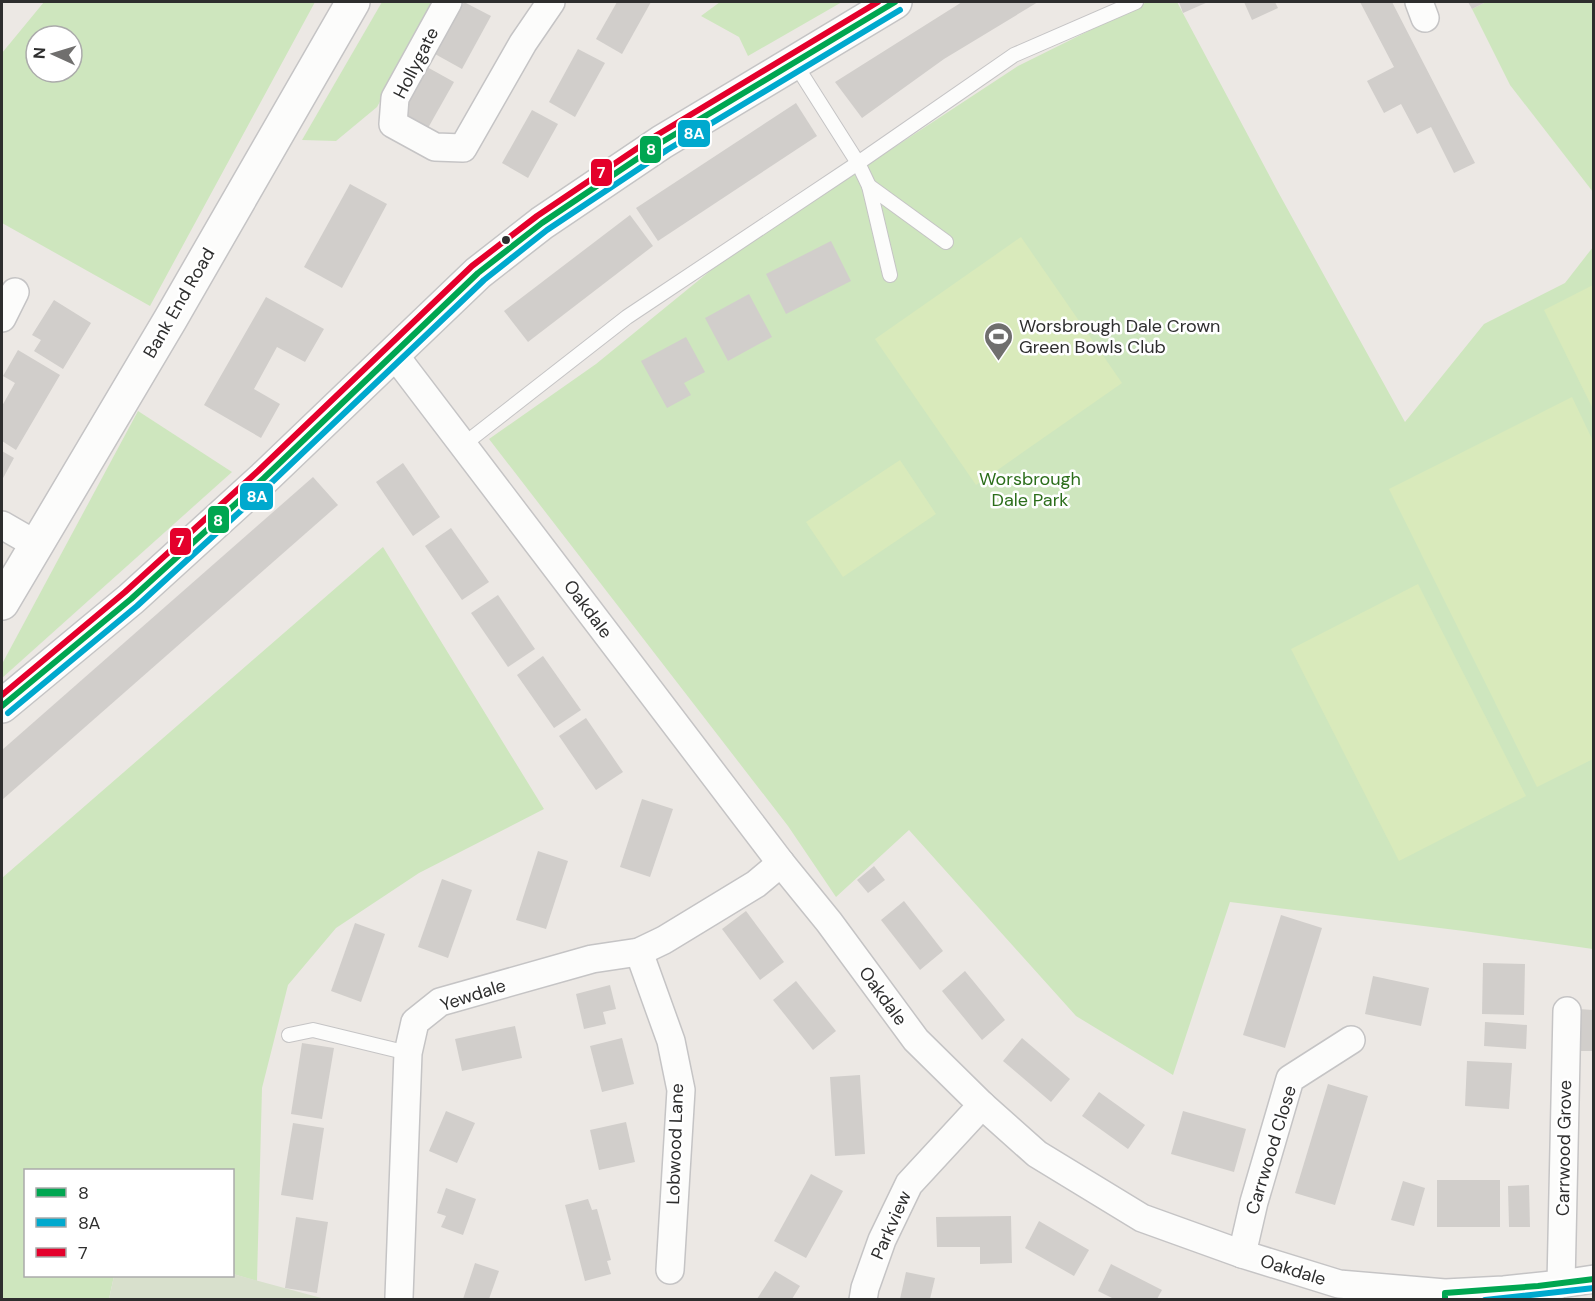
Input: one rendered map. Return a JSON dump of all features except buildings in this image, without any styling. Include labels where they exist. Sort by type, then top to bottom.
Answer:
[{"type":"street","name":"Bank End Road","points":[[2,603],[170,320],[353,2]]},
{"type":"street","name":"Hollygate","points":[[448,2],[395,98],[393,124],[435,147],[463,148],[522,43],[551,2]]},
{"type":"street","points":[[2,706],[147,584],[264,478],[478,273],[542,223],[662,142],[895,2]]},
{"type":"street","points":[[2,318],[15,292]]},
{"type":"street","name":"Oakdale","points":[[393,353],[782,863],[830,922],[916,1040],[1036,1154],[1142,1218],[1242,1254],[1339,1284],[1445,1296],[1593,1279]]},
{"type":"street","points":[[2,525],[35,544]]},
{"type":"street","name":"Yewdale","points":[[399,1297],[408,1053],[415,1023],[440,1002],[592,959],[639,952],[664,940],[746,890],[782,863]]},
{"type":"street","name":"Lobwood Lane","points":[[639,952],[671,1041],[681,1090],[670,1270]]},
{"type":"street","name":"Carrwood Grove","points":[[1561,1284],[1567,1011]]},
{"type":"street","name":"Carrwood Close","points":[[1242,1254],[1254,1202],[1290,1079],[1351,1040]]},
{"type":"street","name":"Parkview","points":[[863,1299],[882,1240],[909,1184],[982,1105]]},
{"type":"lane","points":[[463,445],[627,317],[858,163],[1014,55],[1137,2]]},
{"type":"lane","points":[[794,62],[858,163],[869,186],[890,275]]},
{"type":"lane","points":[[869,186],[946,242]]},
{"type":"lane","points":[[289,1035],[313,1030],[408,1053]]},
{"type":"green space","points":[[44,2],[315,2],[150,306],[2,223],[2,53],[24,26],[24,84],[84,84],[84,24],[26,24]]},
{"type":"green space","points":[[382,2],[434,2],[377,107],[336,141],[302,140]]},
{"type":"green space","points":[[720,2],[842,2],[748,56],[739,37],[701,16]]},
{"type":"green space","name":"Worsbrough Dale Park","points":[[1147,2],[1177,2],[1277,190],[1405,422],[1484,324],[1565,283],[1593,247],[1593,949],[1230,902],[1173,1075],[1076,1016],[909,830],[836,897],[788,826],[489,439],[596,364],[726,258],[1018,66]]},
{"type":"green space","points":[[1486,2],[1593,2],[1593,192],[1510,85],[1472,9]]},
{"type":"green space","name":"Worsbrough Dale Crown Green Bowls Club","points":[[1021,237],[1122,383],[976,485],[875,339]]},
{"type":"green space","points":[[1593,285],[1593,409],[1544,310]]},
{"type":"green space","points":[[1572,397],[1593,441],[1593,759],[1537,787],[1389,489]]},
{"type":"green space","points":[[138,411],[232,472],[2,678],[2,664]]},
{"type":"green space","points":[[900,460],[936,514],[843,577],[806,522]]},
{"type":"green space","points":[[383,547],[544,809],[419,873],[336,928],[288,985],[262,1088],[257,1281],[234,1274],[234,1169],[24,1169],[24,1277],[114,1277],[109,1299],[2,1299],[2,878]]},
{"type":"green space","points":[[1418,584],[1526,796],[1399,861],[1291,649]]},
{"type":"green space","points":[[234,1274],[325,1299],[109,1299],[114,1277],[234,1277]]},
{"type":"transit line","name":"7","points":[[2,695],[125,592],[258,471],[472,266],[537,216],[657,135],[878,2]]},
{"type":"transit line","name":"8","points":[[2,706],[131,599],[264,478],[478,273],[542,223],[662,142],[895,2]]},
{"type":"transit line","name":"8A","points":[[8,713],[137,606],[270,484],[484,280],[547,230],[667,150],[900,10]]},
{"type":"transit line","name":"8","points":[[1445,1300],[1445,1293],[1594,1279]]},
{"type":"transit line","name":"8A","points":[[1485,1300],[1594,1288]]},
{"type":"place","name":"Worsbrough Dale Crown Green Bowls Club","points":[[998,362]]}]
